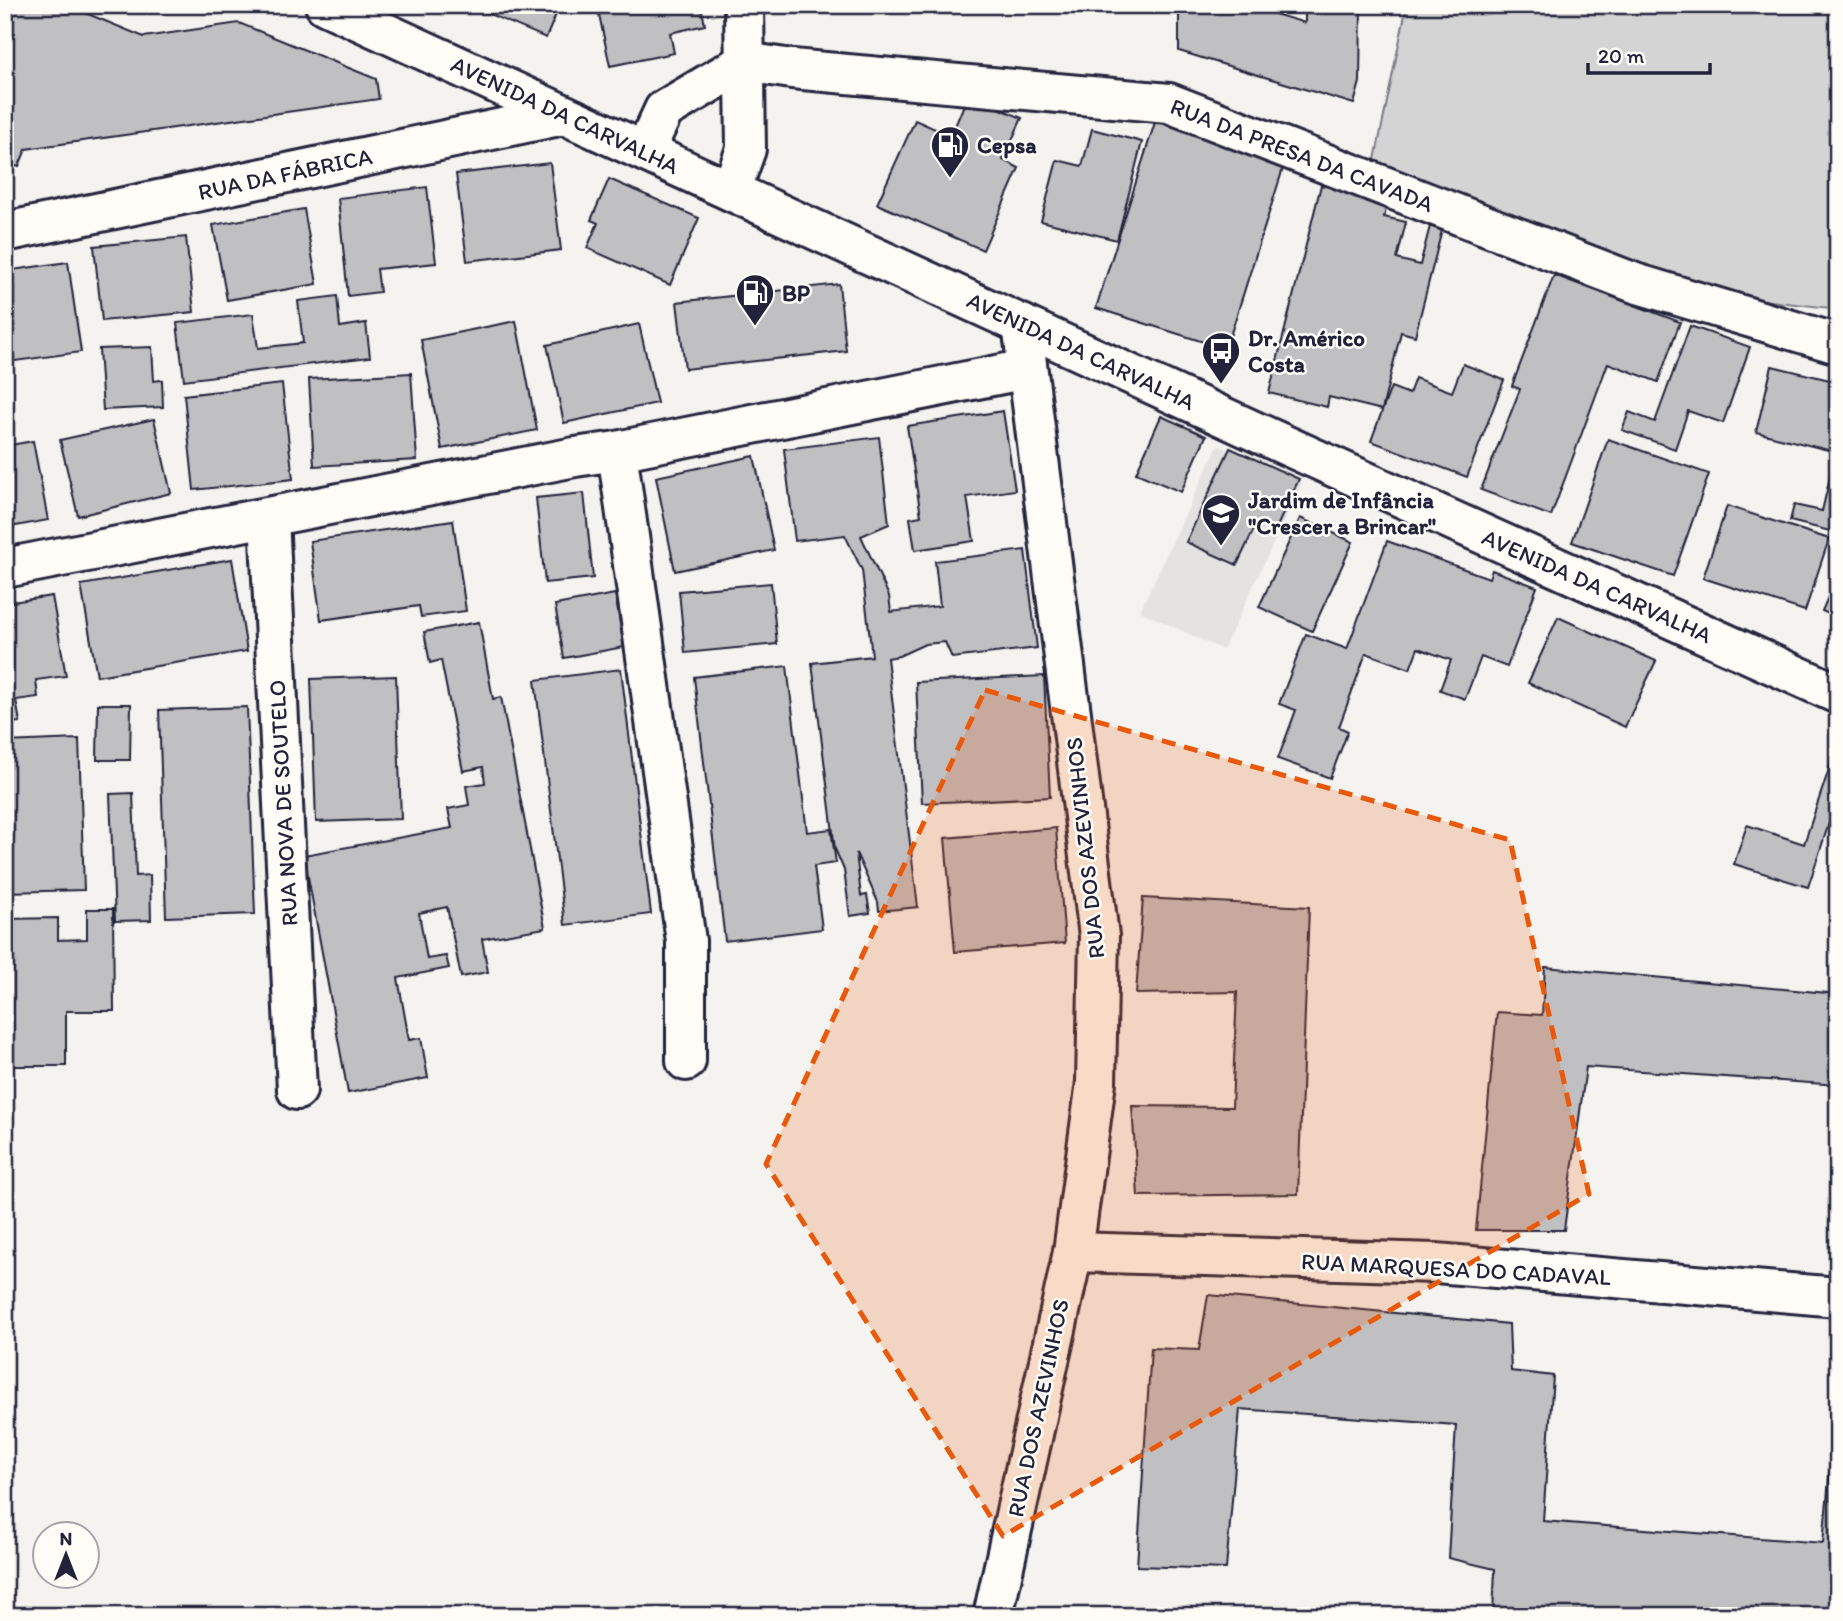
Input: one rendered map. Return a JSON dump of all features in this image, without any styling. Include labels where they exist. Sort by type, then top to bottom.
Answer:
[{"type":"street","name":"AVENIDA DA CARVALHA","points":[[326,5],[1838,694]]},
{"type":"street","points":[[731,191],[746,149],[744,5]]},
{"type":"street","points":[[645,151],[664,110],[745,62]]},
{"type":"street","name":"RUA DA PRESA DA CAVADA","points":[[745,62],[792,69],[1169,103],[1635,283],[1838,344]]},
{"type":"street","name":"RUA DA FÁBRICA","points":[[5,232],[564,115]]},
{"type":"street","name":"RUA DOS AZEVINHOS","points":[[993,1616],[1073,1252],[1096,1082],[1099,936],[1022,324]]},
{"type":"street","points":[[5,568],[617,451],[1027,369]]},
{"type":"street","points":[[617,451],[686,942],[686,1061]]},
{"type":"street","name":"RUA NOVA DE SOUTELO","points":[[269,517],[297,1090]]},
{"type":"street","name":"RUA MARQUESA DO CADAVAL","points":[[1073,1252],[1436,1263],[1838,1297]]},
{"type":"highlighted area","points":[[985,690],[1510,840],[1589,1194],[1003,1536],[766,1164]]},
{"type":"shaded area","points":[[1407,5],[1838,5],[1838,309],[1702,293],[1372,174]]},
{"type":"shaded area","name":"Jardim de Infância \"Crescer a Brincar\"","points":[[1218,445],[1302,483],[1223,650],[1140,611]]},
{"type":"building","points":[[5,5],[66,5],[144,37],[239,23],[376,79],[379,99],[26,149],[19,166],[5,168]]},
{"type":"building","points":[[468,5],[560,5],[546,38]]},
{"type":"building","points":[[597,5],[701,5],[705,25],[670,33],[674,53],[610,66]]},
{"type":"building","points":[[1179,5],[1259,5],[1258,9],[1305,23],[1305,5],[1361,5],[1360,82],[1354,104],[1179,51]]},
{"type":"building","points":[[968,95],[1022,118],[1003,160],[1019,168],[983,250],[877,204],[915,120],[951,136]]},
{"type":"building","points":[[1156,119],[1286,159],[1226,349],[1096,308]]},
{"type":"building","points":[[1092,129],[1142,142],[1117,240],[1041,221],[1057,160],[1082,166]]},
{"type":"building","points":[[550,163],[561,250],[467,261],[456,174]]},
{"type":"building","points":[[609,179],[699,218],[670,285],[587,248],[598,223],[591,220]]},
{"type":"building","points":[[1321,185],[1388,201],[1384,217],[1406,222],[1397,259],[1420,265],[1430,226],[1442,230],[1415,336],[1401,332],[1382,410],[1329,397],[1327,407],[1269,393]]},
{"type":"building","points":[[427,187],[436,263],[377,269],[380,292],[348,296],[338,198]]},
{"type":"building","points":[[304,209],[317,284],[227,300],[213,225]]},
{"type":"building","points":[[186,237],[194,312],[102,321],[94,246]]},
{"type":"building","points":[[68,262],[81,352],[8,362],[5,350],[5,271]]},
{"type":"building","points":[[1554,275],[1680,322],[1658,382],[1608,363],[1551,516],[1481,490],[1520,389],[1512,386]]},
{"type":"building","points":[[839,284],[846,351],[685,369],[677,302]]},
{"type":"building","points":[[337,296],[340,327],[366,323],[370,357],[184,380],[177,323],[253,314],[258,348],[303,343],[298,301]]},
{"type":"building","points":[[516,321],[537,430],[442,449],[421,340]]},
{"type":"building","points":[[639,324],[657,403],[564,423],[547,345]]},
{"type":"building","points":[[1690,326],[1750,347],[1723,423],[1688,411],[1675,449],[1622,430],[1629,412],[1655,422]]},
{"type":"building","points":[[152,347],[154,381],[162,380],[163,407],[103,410],[99,349]]},
{"type":"building","points":[[1463,364],[1504,380],[1467,477],[1371,441],[1391,387],[1409,394],[1415,378],[1452,392]]},
{"type":"building","points":[[1772,366],[1838,382],[1838,533],[1790,521],[1794,505],[1822,511],[1836,452],[1756,432]]},
{"type":"building","points":[[411,373],[417,460],[314,466],[309,379]]},
{"type":"building","points":[[282,384],[293,479],[194,490],[184,395]]},
{"type":"building","points":[[1003,411],[1015,490],[967,497],[974,541],[915,550],[910,518],[921,516],[907,426]]},
{"type":"building","points":[[1161,416],[1206,436],[1181,492],[1136,473]]},
{"type":"building","points":[[154,419],[171,493],[78,516],[60,440]]},
{"type":"building","points":[[879,437],[889,524],[861,536],[889,596],[891,612],[940,606],[935,561],[1025,550],[1037,648],[952,658],[945,642],[925,644],[899,656],[887,658],[918,907],[879,911],[878,902],[856,853],[861,896],[867,895],[870,913],[850,916],[844,870],[835,849],[812,663],[872,656],[862,570],[845,535],[795,541],[784,449]]},
{"type":"building","points":[[1608,439],[1709,474],[1673,576],[1572,542]]},
{"type":"building","points":[[33,441],[48,520],[5,528],[5,446]]},
{"type":"building","points":[[1230,448],[1299,479],[1275,531],[1257,523],[1237,565],[1186,542]]},
{"type":"building","points":[[754,456],[774,550],[675,571],[656,477]]},
{"type":"building","points":[[584,493],[593,578],[545,583],[536,498]]},
{"type":"building","points":[[1727,506],[1829,539],[1805,611],[1703,578]]},
{"type":"building","points":[[1300,518],[1353,542],[1312,631],[1259,607]]},
{"type":"building","points":[[453,520],[466,611],[421,617],[419,606],[321,620],[310,541]]},
{"type":"building","points":[[1387,541],[1489,578],[1492,570],[1537,587],[1507,667],[1481,657],[1465,699],[1440,690],[1451,660],[1418,648],[1410,669],[1366,653],[1339,727],[1348,731],[1330,778],[1278,759],[1296,710],[1279,704],[1306,634],[1347,649]]},
{"type":"building","points":[[232,559],[247,651],[97,676],[81,585]]},
{"type":"building","points":[[1838,574],[1838,618],[1822,611]]},
{"type":"building","points":[[771,583],[777,644],[685,653],[679,591]]},
{"type":"building","points":[[615,594],[624,647],[564,658],[555,605]]},
{"type":"building","points":[[52,596],[66,676],[36,680],[38,697],[16,700],[20,722],[5,724],[5,603]]},
{"type":"building","points":[[1558,617],[1656,661],[1625,727],[1528,683]]},
{"type":"building","points":[[479,622],[493,699],[501,697],[545,928],[482,939],[488,972],[461,977],[447,907],[419,913],[427,959],[446,956],[449,968],[398,978],[409,1040],[421,1038],[428,1078],[348,1093],[304,855],[452,828],[448,809],[469,805],[466,786],[485,783],[483,767],[463,771],[441,660],[430,663],[424,632]]},
{"type":"building","points":[[787,666],[807,832],[831,829],[836,863],[814,866],[822,929],[725,941],[694,677]]},
{"type":"building","points":[[621,669],[651,914],[565,925],[535,680]]},
{"type":"building","points":[[396,676],[401,819],[316,822],[311,679]]},
{"type":"building","points":[[1044,676],[1050,797],[922,803],[916,682]]},
{"type":"building","points":[[98,704],[131,704],[130,760],[97,760]]},
{"type":"building","points":[[247,707],[255,914],[166,917],[159,710]]},
{"type":"building","points":[[79,739],[84,890],[5,892],[5,742]]},
{"type":"building","points":[[1838,742],[1838,809],[1834,808],[1808,887],[1734,864],[1747,825],[1804,844]]},
{"type":"building","points":[[133,793],[136,876],[150,875],[151,920],[115,921],[110,794]]},
{"type":"building","points":[[1056,828],[1065,943],[955,952],[945,838]]},
{"type":"building","points":[[1143,898],[1309,907],[1298,1194],[1138,1196],[1132,1106],[1232,1107],[1237,992],[1136,994]]},
{"type":"building","points":[[87,909],[113,909],[114,1011],[66,1011],[66,1066],[5,1066],[5,919],[58,918],[58,940],[87,939]]},
{"type":"building","points":[[1545,967],[1838,994],[1838,1085],[1586,1067],[1564,1230],[1476,1230],[1497,1012],[1542,1015]]},
{"type":"building","points":[[1208,1295],[1509,1324],[1511,1371],[1553,1376],[1543,1521],[1823,1543],[1838,1384],[1838,1616],[1493,1615],[1495,1569],[1448,1558],[1456,1425],[1240,1409],[1226,1569],[1137,1566],[1151,1348],[1199,1350]]},
{"type":"place","name":"Cepsa","points":[[950,179]]},
{"type":"place","name":"BP","points":[[755,327]]},
{"type":"place","name":"Dr. Américo Costa","points":[[1221,385]]},
{"type":"place","name":"Jardim de Infância \"Crescer a Brincar\"","points":[[1221,547]]}]
